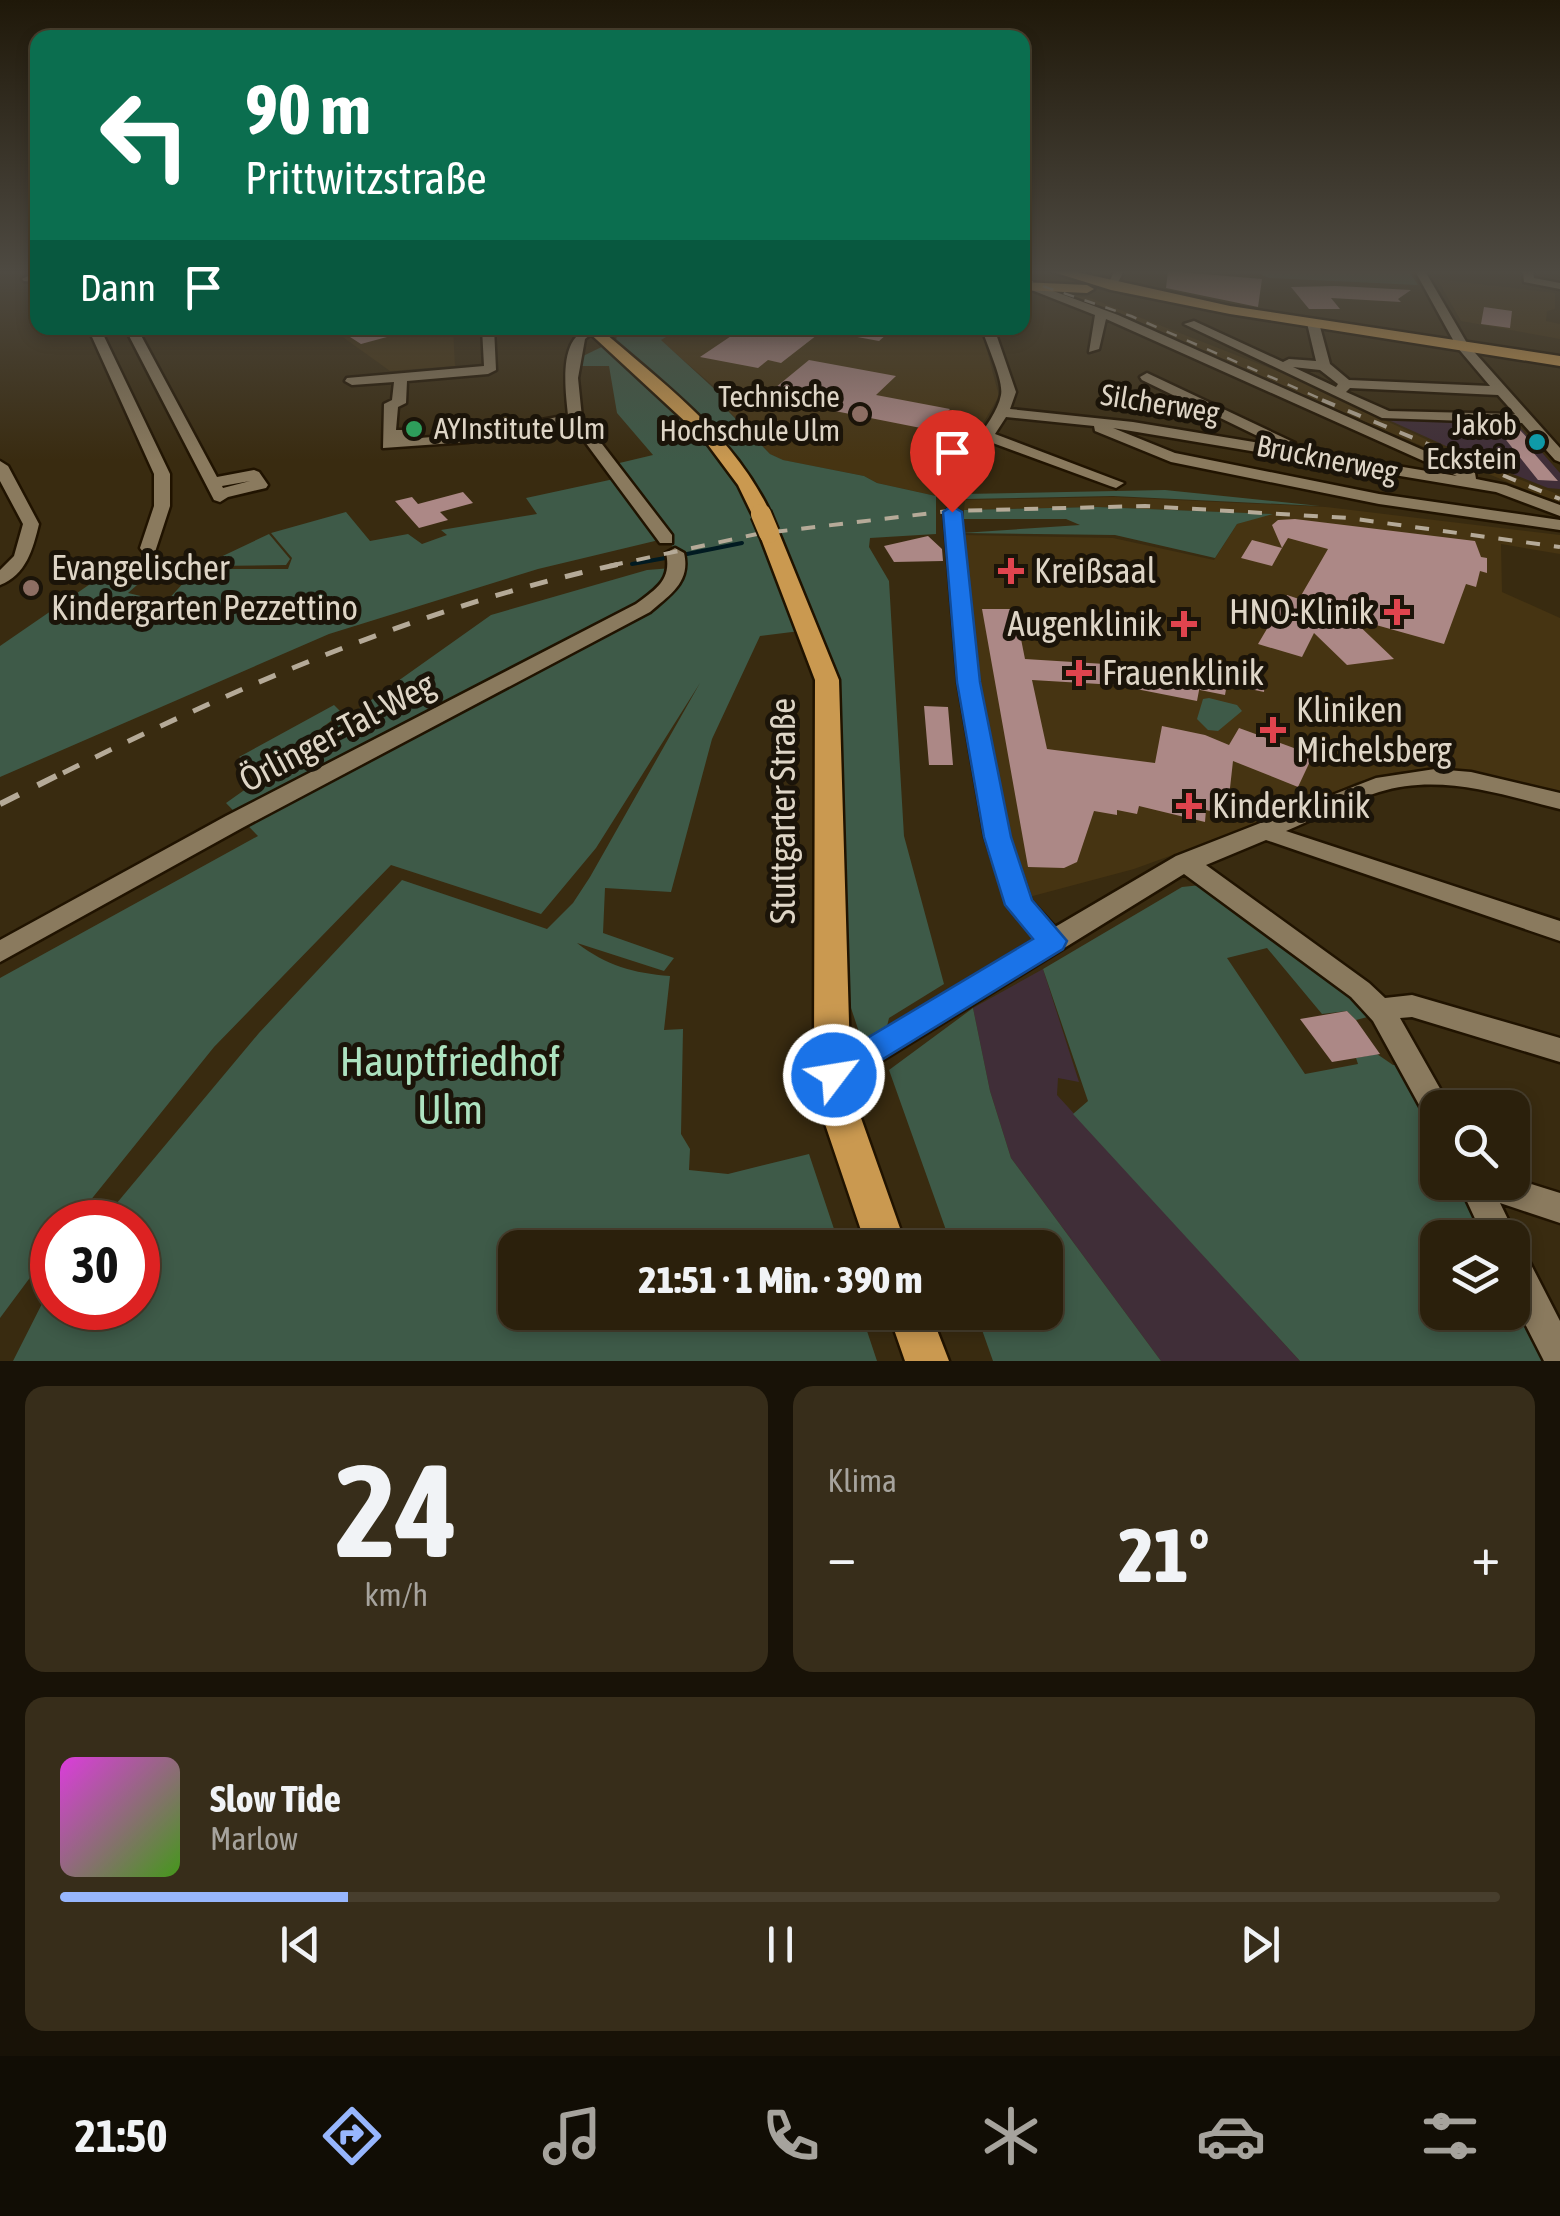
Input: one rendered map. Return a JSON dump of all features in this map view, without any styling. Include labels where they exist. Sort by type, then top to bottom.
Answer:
[{"type":"main road","name":"Stuttgarter Straße","points":[[600,335],[719,444],[747,478],[827,680],[830,1024],[834,1075],[842,1118],[880,1230]]},
{"type":"main road","points":[[1385,335],[1560,362]]},
{"type":"main road","points":[[916,1330],[926,1361]]},
{"type":"street","points":[[97,335],[162,474],[162,506],[149,548]]},
{"type":"street","points":[[134,335],[217,491]]},
{"type":"street","points":[[352,381],[488,370],[488,335]]},
{"type":"street","points":[[400,377],[398,403],[391,404],[388,436],[413,433],[413,443],[468,438],[576,418],[572,370],[583,335]]},
{"type":"street","points":[[990,335],[1009,392],[1002,412],[956,484],[953,503],[968,682],[997,837],[1020,905],[1052,941]]},
{"type":"street","points":[[1093,349],[1096,335]]},
{"type":"street","points":[[1146,335],[1500,488]]},
{"type":"street","points":[[1213,335],[1342,388],[1387,415],[1525,419]]},
{"type":"street","points":[[1316,335],[1324,366],[1342,388]]},
{"type":"street","points":[[1456,335],[1560,457]]},
{"type":"street","points":[[1274,362],[1324,366]]},
{"type":"street","name":"Silcherweg","points":[[1147,377],[1308,458]]},
{"type":"street","points":[[1342,388],[1502,391]]},
{"type":"street","name":"Silcherweg","points":[[1002,412],[1091,420],[1500,488],[1560,512]]},
{"type":"street","name":"Örlinger-Tal-Weg","points":[[0,952],[220,830],[643,608],[674,583],[680,568],[673,550],[576,418]]},
{"type":"street","name":"Brucknerweg","points":[[1091,420],[1126,440],[1171,456],[1379,499],[1560,525]]},
{"type":"street","points":[[987,436],[1116,482]]},
{"type":"street","points":[[0,466],[31,524],[22,557],[0,580]]},
{"type":"street","points":[[834,1075],[1184,862],[1267,829],[1403,778],[1470,779],[1560,802]]},
{"type":"street","points":[[1267,829],[1281,839],[1560,931]]},
{"type":"street","points":[[1184,862],[1329,966],[1379,1008],[1427,1090]]},
{"type":"street","points":[[1379,1008],[1412,1006],[1560,1050]]},
{"type":"street","points":[[1530,1198],[1560,1208]]},
{"type":"street","points":[[1530,1298],[1560,1357]]},
{"type":"shaded area","points":[[340,335],[453,335],[455,366],[390,371]]},
{"type":"shaded area","name":"Technische Hochschule Ulm","points":[[669,335],[983,335],[999,396],[951,478],[936,496],[770,454],[728,410],[733,406],[718,390],[660,340]]},
{"type":"shaded area","points":[[1158,335],[1184,335],[1285,374],[1475,462],[1560,495],[1560,504]]},
{"type":"shaded area","points":[[1382,417],[1515,422],[1560,473],[1560,489],[1548,488],[1477,460]]},
{"type":"shaded area","name":"Kliniken Michelsberg","points":[[1114,497],[1326,507],[1560,535],[1560,554],[1501,544],[1502,592],[1560,618],[1560,797],[1431,770],[1397,772],[1357,782],[1299,809],[1134,869],[1029,897],[1014,861],[977,691],[962,535],[1113,538],[1214,560],[1237,524],[1269,514],[1097,507],[964,510],[965,500]]},
{"type":"shaded area","points":[[1043,969],[1079,1082],[1058,1078],[1057,1095],[1300,1361],[1161,1361],[1011,1158],[990,1091],[973,1008]]},
{"type":"green space","name":"Hauptfriedhof Ulm","points":[[617,335],[669,335],[661,340],[733,406],[728,411],[770,454],[936,496],[936,534],[870,538],[869,547],[889,581],[904,836],[944,984],[889,1018],[886,1030],[862,1041],[842,981],[838,689],[808,630],[760,636],[712,739],[671,892],[605,888],[603,933],[674,958],[664,971],[577,943],[621,967],[670,976],[664,1030],[683,1029],[681,1134],[690,1149],[689,1170],[728,1174],[809,1154],[834,1230],[498,1230],[498,1330],[867,1330],[877,1361],[13,1361],[30,1327],[160,1330],[160,1200],[119,1200],[259,1033],[402,880],[547,929],[573,903],[590,877],[700,683],[596,848],[541,914],[391,865],[214,1047],[91,1200],[30,1200],[30,1278],[0,1318],[0,978],[258,836],[226,803],[491,615],[647,570],[685,567],[658,523],[611,465],[653,455],[617,413],[609,366],[580,366],[583,356],[616,340]]},
{"type":"green space","points":[[614,479],[659,540],[538,569],[329,634],[0,777],[0,646],[112,569],[155,569],[128,593],[166,602],[196,569],[288,569],[292,558],[271,533],[346,512],[370,541],[408,534],[422,544],[447,535],[441,530],[537,514],[526,498]]},
{"type":"green space","points":[[1165,490],[1320,506],[1113,496],[964,499],[963,494]]},
{"type":"green space","points":[[1097,507],[1273,514],[1237,524],[1215,558],[1115,535],[962,533],[1080,525],[1066,519],[964,519],[964,510]]},
{"type":"green space","points":[[269,534],[290,559],[286,565],[210,566],[210,562]]},
{"type":"green space","points":[[1203,699],[1237,705],[1242,711],[1218,731],[1208,730],[1197,719]]},
{"type":"green space","points":[[334,705],[342,713],[261,772],[239,757]]},
{"type":"green space","points":[[1201,885],[1383,1013],[1356,1020],[1347,1011],[1322,1014],[1267,948],[1227,958],[1305,1074],[1358,1064],[1356,1058],[1377,1054],[1393,1065],[1413,1064],[1426,1090],[1420,1090],[1420,1200],[1482,1200],[1492,1220],[1420,1220],[1420,1330],[1530,1330],[1530,1298],[1560,1361],[1300,1361],[1073,1114],[1088,1101],[1043,969],[1182,887]]},
{"type":"green space","points":[[973,1008],[990,1091],[1011,1158],[1161,1361],[993,1361],[982,1330],[1063,1330],[1063,1230],[946,1230],[889,1070]]},
{"type":"building","points":[[347,335],[394,335],[361,344]]},
{"type":"building","points":[[733,335],[817,335],[781,363],[768,360],[758,368],[700,357]]},
{"type":"building","points":[[846,335],[886,335],[879,341]]},
{"type":"building","points":[[809,360],[896,376],[876,395],[950,409],[931,430],[764,397]]},
{"type":"building","points":[[1495,426],[1517,427],[1532,443],[1525,443],[1558,481],[1538,480]]},
{"type":"building","points":[[463,492],[473,503],[440,512],[448,520],[419,528],[395,501],[412,497],[418,504]]},
{"type":"building","points":[[1278,520],[1475,541],[1481,557],[1487,558],[1487,573],[1480,571],[1476,587],[1466,584],[1444,644],[1351,618],[1394,659],[1347,665],[1314,633],[1302,657],[1258,644],[1287,595],[1299,599],[1328,549],[1288,538],[1282,548],[1272,525]]},
{"type":"building","points":[[928,536],[942,549],[943,561],[894,562],[884,546]]},
{"type":"building","points":[[1252,540],[1282,548],[1272,566],[1241,558]]},
{"type":"building","points":[[982,609],[1015,609],[1025,659],[1137,666],[1201,680],[1197,701],[1116,685],[1032,680],[1047,749],[1155,763],[1162,726],[1205,735],[1229,745],[1239,728],[1313,755],[1298,787],[1233,761],[1227,815],[1206,810],[1205,822],[1139,806],[1137,814],[1094,811],[1077,862],[1064,868],[1028,867]]},
{"type":"building","name":"Kinderklinik","points":[[1216,663],[1265,679],[1264,692],[1227,684],[1225,695],[1200,690],[1203,667],[1215,670]]},
{"type":"building","points":[[924,706],[948,707],[953,765],[929,765]]},
{"type":"building","points":[[1347,1011],[1380,1054],[1332,1062],[1300,1019]]},
{"type":"waterway","points":[[682,555],[742,543]]},
{"type":"waterway","points":[[632,564],[671,557]]},
{"type":"railway","points":[[1173,335],[1328,402]]},
{"type":"railway","points":[[1322,400],[1560,499]]},
{"type":"railway","points":[[609,566],[757,534],[949,511],[1145,506],[1348,518],[1560,547]]},
{"type":"railway","points":[[63,773],[266,679],[405,625],[548,581],[620,564]]},
{"type":"railway","points":[[0,804],[68,770]]},
{"type":"place","name":"Technische Hochschule Ulm","points":[[860,414]]},
{"type":"place","name":"AYInstitute Ulm","points":[[414,429]]},
{"type":"place","name":"Jakob Eckstein","points":[[1537,442]]},
{"type":"place","name":"Kreißsaal","points":[[1011,571]]},
{"type":"place","name":"Evangelischer Kindergarten Pezzettino","points":[[31,588]]},
{"type":"place","name":"HNO-Klinik","points":[[1397,612]]},
{"type":"place","name":"Augenklinik","points":[[1184,624]]},
{"type":"place","name":"Frauenklinik","points":[[1079,673]]},
{"type":"place","name":"Kliniken Michelsberg","points":[[1273,730]]},
{"type":"place","name":"Kinderklinik","points":[[1189,806]]},
{"type":"route","points":[[834,1075],[1052,941],[1020,905],[997,837],[968,682],[952,512]]}]
